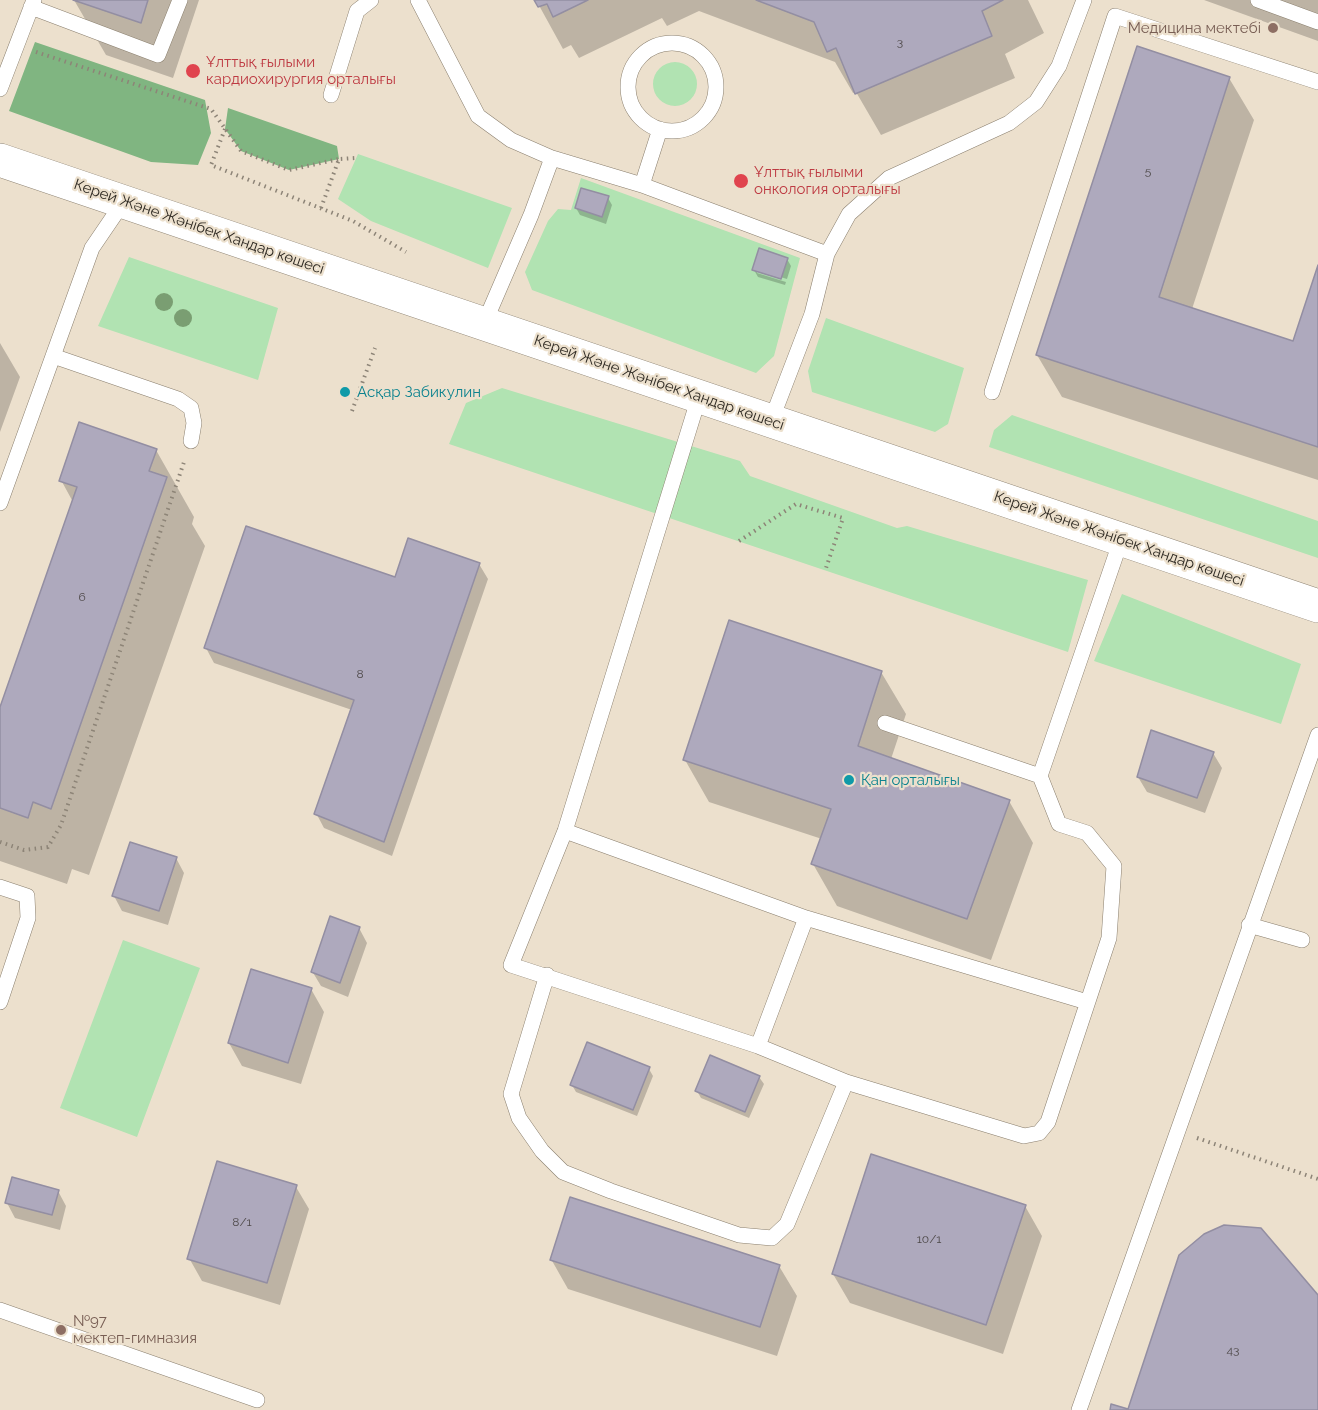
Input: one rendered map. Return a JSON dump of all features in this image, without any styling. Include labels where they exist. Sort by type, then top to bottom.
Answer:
[{"type":"main road","name":"Керей Және Жәнібек Хандар көшесі","points":[[0,160],[1318,606]]},
{"type":"lane","points":[[0,89],[32,4],[158,55],[180,0]]},
{"type":"lane","points":[[331,94],[357,11],[371,0]]},
{"type":"lane","points":[[418,0],[478,116],[511,140],[552,158],[642,185],[827,254]]},
{"type":"lane","points":[[771,421],[812,314],[827,254],[849,214],[889,178],[1009,123],[1036,102],[1059,66],[1084,0]]},
{"type":"lane","points":[[1258,0],[1318,22]]},
{"type":"lane","points":[[992,392],[1115,16],[1318,82]]},
{"type":"lane","points":[[665,44],[679,44],[692,48],[704,57],[713,70],[716,85],[714,100],[707,114],[696,124],[682,130],[660,129],[639,117],[632,106],[628,80],[633,67],[646,51],[665,44]]},
{"type":"lane","points":[[642,185],[660,129]]},
{"type":"lane","points":[[484,324],[531,215],[552,158]]},
{"type":"lane","points":[[0,502],[92,248],[124,201]]},
{"type":"lane","points":[[53,356],[178,399],[191,408],[194,423],[191,441]]},
{"type":"lane","points":[[699,397],[565,831],[511,965],[759,1046],[846,1082],[1024,1136],[1039,1133],[1048,1122],[1109,938],[1114,866],[1087,833],[1059,824],[1040,776],[1120,540]]},
{"type":"lane","points":[[885,723],[1040,776]]},
{"type":"lane","points":[[1079,1410],[1318,735]]},
{"type":"lane","points":[[565,831],[806,918],[1087,1002]]},
{"type":"lane","points":[[0,887],[27,896],[28,918],[0,1002]]},
{"type":"lane","points":[[759,1046],[806,918]]},
{"type":"lane","points":[[1249,925],[1302,940]]},
{"type":"lane","points":[[547,975],[511,1094],[519,1118],[542,1151],[563,1172],[653,1206],[739,1235],[772,1238],[787,1224],[846,1082]]},
{"type":"lane","points":[[0,1310],[257,1400]]},
{"type":"path","points":[[17,46],[212,109],[241,151],[289,170],[339,159],[356,158]]},
{"type":"path","points":[[225,129],[211,165],[352,220],[406,252]]},
{"type":"path","points":[[321,208],[339,159]]},
{"type":"path","points":[[352,411],[375,348]]},
{"type":"path","points":[[0,842],[24,850],[48,847],[61,825],[191,441]]},
{"type":"path","points":[[738,541],[796,504],[843,518],[825,571]]},
{"type":"path","points":[[1177,1131],[1318,1179]]},
{"type":"green space","points":[[35,42],[205,100],[211,133],[198,165],[151,162],[9,111]]},
{"type":"green space","points":[[675,62],[684,63],[691,68],[696,75],[696,93],[691,100],[684,105],[675,106],[666,105],[659,100],[654,93],[653,84],[654,75],[659,68],[666,63]]},
{"type":"green space","points":[[228,108],[337,146],[339,159],[289,170],[241,151],[225,129]]},
{"type":"green space","points":[[358,154],[512,208],[488,268],[371,221],[338,199]]},
{"type":"green space","points":[[581,178],[800,258],[774,356],[756,373],[532,290],[525,272],[548,221],[558,209],[571,210]]},
{"type":"green space","points":[[129,257],[278,308],[258,380],[98,326]]},
{"type":"green space","points":[[826,318],[964,368],[948,424],[935,432],[812,392],[808,371]]},
{"type":"green space","points":[[502,388],[740,461],[750,476],[897,528],[907,526],[1088,580],[1068,652],[449,444],[466,403]]},
{"type":"green space","points":[[1012,415],[1318,521],[1318,558],[989,447],[994,430]]},
{"type":"green space","points":[[1122,594],[1301,664],[1281,724],[1094,661]]},
{"type":"green space","points":[[123,940],[200,968],[137,1137],[60,1108]]},
{"type":"building","points":[[73,0],[148,0],[141,23]]},
{"type":"building","points":[[534,0],[588,0],[553,17],[547,4],[538,7]]},
{"type":"building","points":[[756,0],[1003,0],[982,11],[992,36],[855,94],[836,48],[827,52],[814,22]]},
{"type":"building","points":[[1137,46],[1230,77],[1159,297],[1293,341],[1318,265],[1318,447],[1036,355]]},
{"type":"building","points":[[581,188],[609,196],[602,217],[575,208]]},
{"type":"building","points":[[759,248],[788,258],[781,279],[752,270]]},
{"type":"building","points":[[79,422],[157,449],[149,471],[167,477],[51,809],[33,802],[28,818],[0,808],[0,707],[77,487],[59,481]]},
{"type":"building","points":[[246,526],[395,577],[408,538],[480,563],[384,842],[314,814],[354,700],[204,648]]},
{"type":"building","name":"Қан орталығы","points":[[729,620],[882,671],[858,746],[1010,800],[967,919],[811,864],[831,809],[683,760]]},
{"type":"building","points":[[1151,730],[1214,752],[1197,798],[1137,777]]},
{"type":"building","points":[[130,842],[177,857],[159,911],[112,896]]},
{"type":"building","points":[[330,916],[360,927],[340,983],[311,972]]},
{"type":"building","points":[[251,969],[312,988],[288,1063],[228,1043]]},
{"type":"building","points":[[587,1042],[650,1067],[633,1110],[570,1085]]},
{"type":"building","points":[[710,1055],[760,1076],[745,1112],[695,1091]]},
{"type":"building","points":[[871,1154],[1026,1205],[986,1325],[832,1274]]},
{"type":"building","points":[[217,1161],[297,1185],[267,1283],[187,1259]]},
{"type":"building","points":[[12,1177],[59,1190],[52,1215],[5,1203]]},
{"type":"building","points":[[570,1197],[780,1265],[760,1327],[550,1260]]},
{"type":"building","points":[[1224,1225],[1261,1228],[1318,1295],[1318,1410],[1110,1410],[1111,1404],[1128,1409],[1179,1255],[1204,1234]]},
{"type":"place","name":"Медицина мектебі","points":[[1273,28]]},
{"type":"place","name":"Ұлттық ғылыми кардиохирургия орталығы","points":[[193,71]]},
{"type":"place","name":"Ұлттық ғылыми онкология орталығы","points":[[741,181]]},
{"type":"place","name":"Асқар Забикулин","points":[[345,392]]},
{"type":"place","name":"Қан орталығы","points":[[849,780]]},
{"type":"place","name":"№97 мектеп-гимназия","points":[[61,1330]]}]
